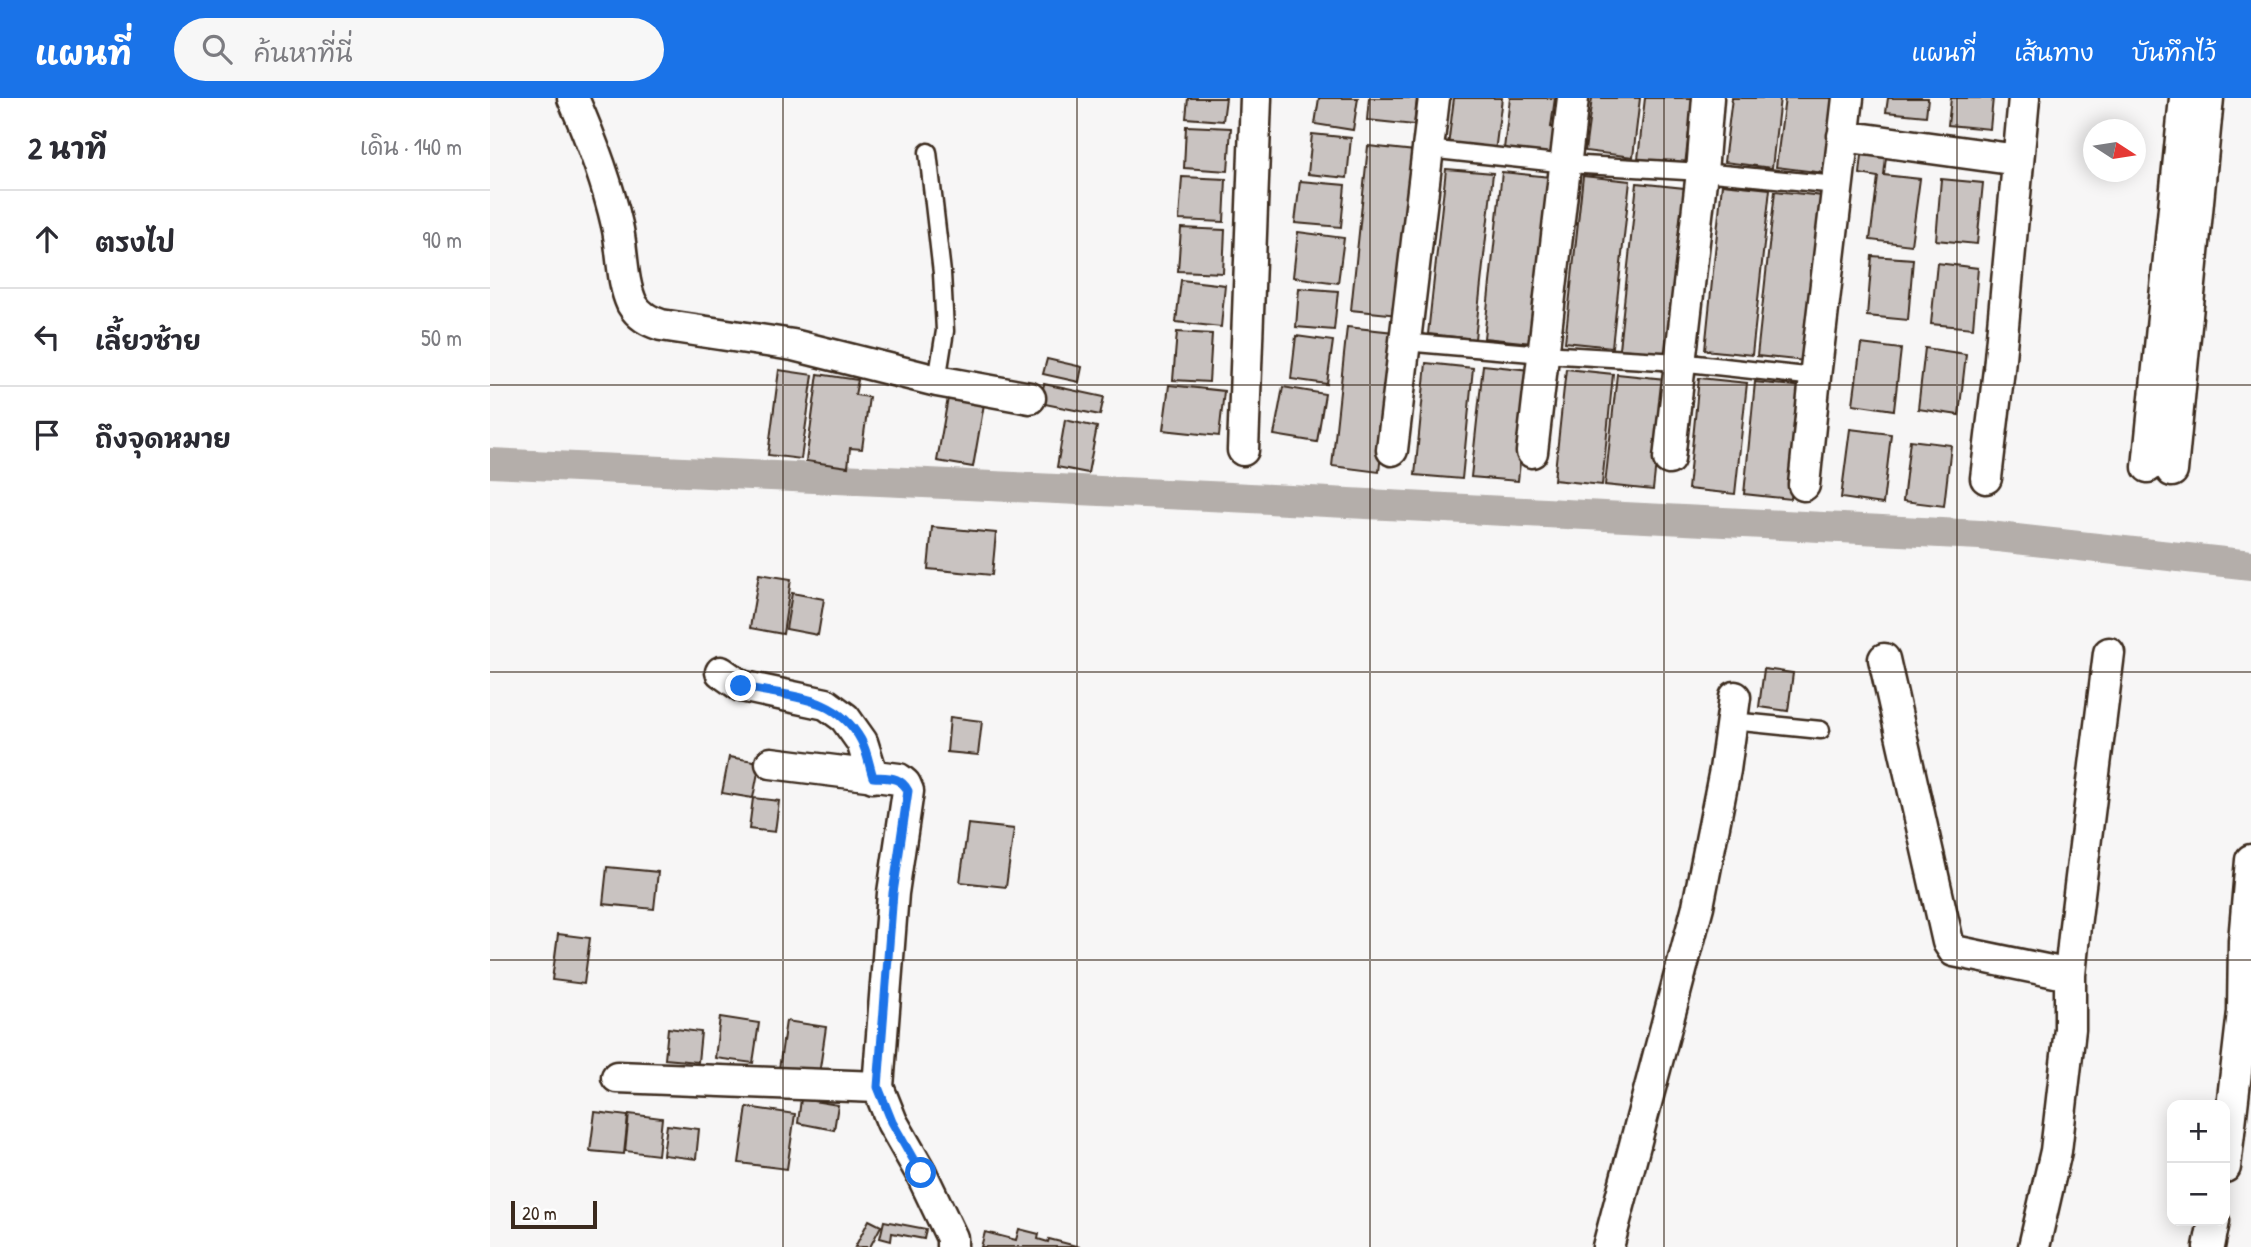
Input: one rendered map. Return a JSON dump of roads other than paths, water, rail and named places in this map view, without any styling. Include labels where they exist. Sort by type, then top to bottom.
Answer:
[{"type":"street","points":[[573,98],[604,175],[618,227],[627,291],[644,319],[662,325],[793,345],[937,381],[1030,398]]},
{"type":"street","points":[[1242,450],[1256,98]]},
{"type":"street","points":[[1392,450],[1434,98]]},
{"type":"street","points":[[1532,452],[1573,98]]},
{"type":"street","points":[[1669,458],[1708,98]]},
{"type":"street","points":[[1804,485],[1848,98]]},
{"type":"street","points":[[1986,478],[2024,98]]},
{"type":"street","points":[[2185,98],[2160,469],[2208,98]]},
{"type":"street","points":[[1843,136],[2018,160]]},
{"type":"street","points":[[2034,1247],[2056,1151],[2070,1029],[2070,975],[2109,653]]},
{"type":"street","points":[[1884,659],[1948,942],[1954,951],[2070,975]]},
{"type":"street","points":[[721,671],[741,686],[825,704],[845,718],[862,742],[873,777]]},
{"type":"street","points":[[1608,1247],[1698,906],[1725,770],[1733,709]]},
{"type":"street","points":[[771,763],[899,779],[908,791],[893,893],[878,1087],[892,1122],[921,1173],[952,1238],[952,1247]]},
{"type":"street","points":[[2225,1163],[2243,1012],[2244,941],[2251,860]]},
{"type":"street","points":[[617,1077],[878,1087]]},
{"type":"street","points":[[2209,1247],[2213,1226]]},
{"type":"lane","points":[[1428,149],[1566,164],[1702,172],[1837,186]]},
{"type":"lane","points":[[928,152],[943,273],[945,331],[937,381]]},
{"type":"lane","points":[[1404,342],[1544,355],[1679,362],[1815,377]]},
{"type":"lane","points":[[1733,709],[1821,730]]},
{"type":"waterway","points":[[490,463],[1980,535],[2251,565]]}]
